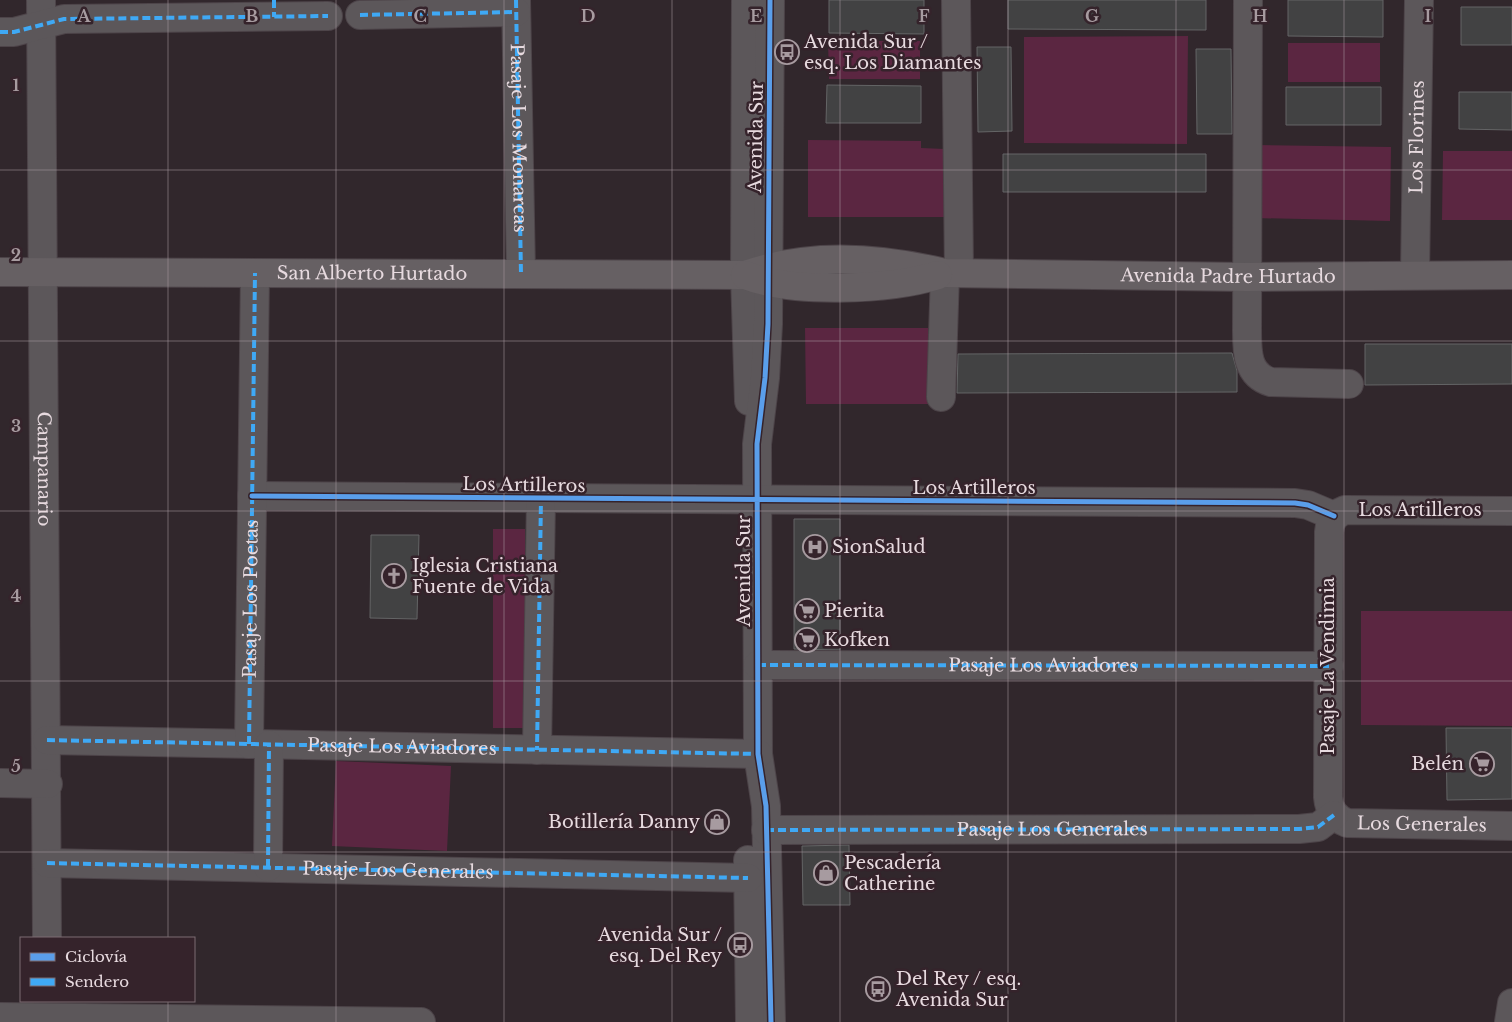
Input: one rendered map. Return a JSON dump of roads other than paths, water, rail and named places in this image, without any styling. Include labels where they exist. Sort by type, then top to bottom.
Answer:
[{"type":"main road","name":"San Alberto Hurtado","points":[[0,272],[760,275]]},
{"type":"main road","name":"Avenida Padre Hurtado","points":[[760,275],[802,287],[878,286],[911,282],[952,273],[1247,277],[1512,276]]},
{"type":"street","name":"Avenida Sur","points":[[746,0],[760,275]]},
{"type":"street","name":"Avenida Sur","points":[[770,0],[771,121],[760,275],[748,386],[757,444],[758,754],[763,785],[766,830],[771,1022]]},
{"type":"street","points":[[941,397],[952,273],[956,0]]},
{"type":"street","points":[[1248,0],[1247,347],[1250,365],[1260,379],[1271,382],[1349,384]]},
{"type":"street","name":"Los Florines","points":[[1414,275],[1419,0]]},
{"type":"street","points":[[360,15],[516,6]]},
{"type":"street","name":"Pasaje Los Monarcas","points":[[516,6],[521,274]]},
{"type":"street","points":[[0,32],[14,32],[41,13],[64,19],[274,8],[328,16]]},
{"type":"street","name":"Campanario","points":[[41,13],[48,784],[47,937]]},
{"type":"street","name":"Pasaje Los Poetas","points":[[255,273],[252,496],[259,744],[268,867]]},
{"type":"street","name":"Los Artilleros","points":[[252,496],[757,501],[1295,503],[1308,505],[1334,516],[1345,510],[1512,511]]},
{"type":"street","points":[[536,750],[541,499]]},
{"type":"street","name":"Pasaje La Vendimia","points":[[1334,516],[1329,532],[1328,797],[1330,810],[1334,816]]},
{"type":"street","name":"Pasaje Los Aviadores","points":[[758,665],[1329,666]]},
{"type":"street","name":"Pasaje Los Aviadores","points":[[47,740],[758,754]]},
{"type":"street","name":"Avenida Sur","points":[[750,1022],[748,878],[750,802],[758,754]]},
{"type":"street","points":[[0,783],[48,784]]},
{"type":"street","name":"Los Generales","points":[[1334,816],[1354,824],[1512,826]]},
{"type":"street","name":"Pasaje Los Generales","points":[[766,830],[1298,829],[1318,827],[1334,816]]},
{"type":"street","name":"Pasaje Los Generales","points":[[47,862],[748,878]]},
{"type":"street","points":[[1509,1022],[1512,1003]]},
{"type":"street","points":[[0,1017],[47,1014],[421,1022]]},
{"type":"place","name":"Avenida Sur / esq. Los Diamantes","points":[[787,52]]},
{"type":"place","name":"SionSalud","points":[[815,547]]},
{"type":"place","name":"Iglesia Cristiana Fuente de Vida","points":[[394,576]]},
{"type":"place","name":"Pierita","points":[[807,611]]},
{"type":"place","name":"Kofken","points":[[807,640]]},
{"type":"place","name":"Belén","points":[[1482,764]]},
{"type":"place","name":"Botillería Danny","points":[[717,822]]},
{"type":"place","name":"Pescadería Catherine","points":[[826,873]]},
{"type":"place","name":"Avenida Sur / esq. Del Rey","points":[[740,945]]},
{"type":"place","name":"Del Rey / esq. Avenida Sur","points":[[878,989]]}]
